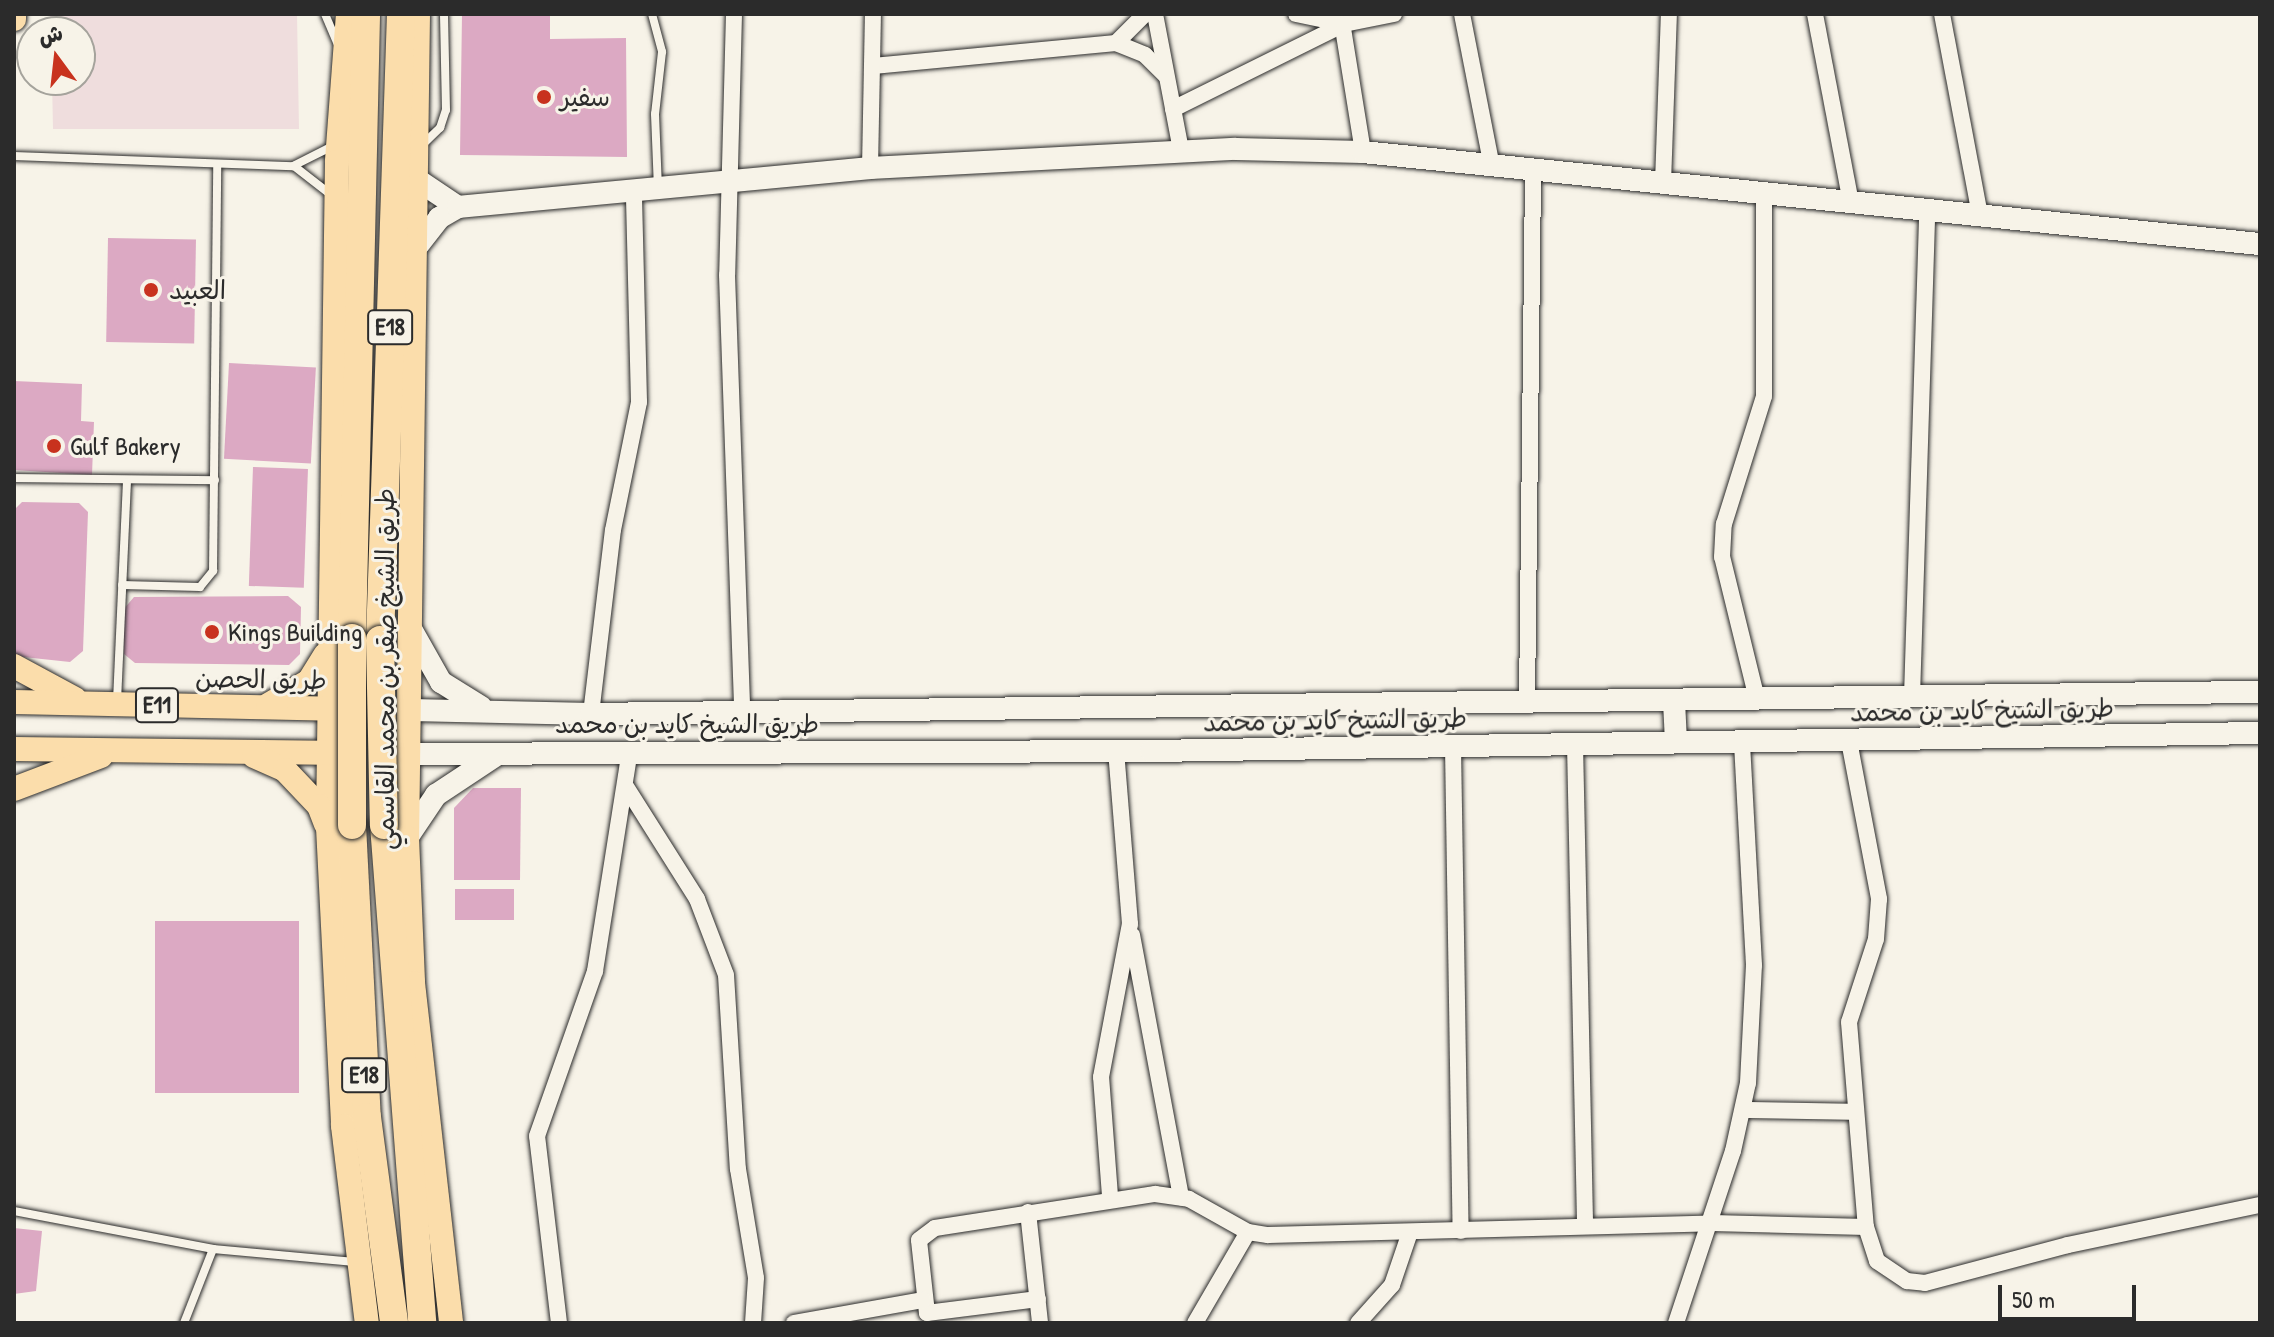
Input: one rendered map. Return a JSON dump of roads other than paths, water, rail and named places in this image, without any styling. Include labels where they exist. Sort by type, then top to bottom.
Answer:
[{"type":"highway","name":"طريق الشيخ صقر بن محمد القاسمي","points":[[366,14],[366,639],[395,832],[422,1323]]},
{"type":"highway","name":"طريق الشيخ صقر بن محمد القاسمي","points":[[394,1323],[367,1117],[340,826],[366,639],[401,14]]},
{"type":"main road","points":[[348,14],[336,201],[326,653],[328,753],[340,826],[343,1126],[367,1323]]},
{"type":"main road","points":[[418,14],[419,244],[410,754],[395,832],[451,1323]]},
{"type":"main road","points":[[419,244],[439,218],[458,207],[870,168],[1181,150],[1363,152],[1533,172],[2260,244]]},
{"type":"main road","points":[[419,181],[458,207]]},
{"type":"main road","points":[[411,629],[441,682],[493,711]]},
{"type":"main road","points":[[263,707],[309,681],[326,653]]},
{"type":"main road","points":[[14,666],[84,704]]},
{"type":"main road","name":"طريق الشيخ كايد بن محمد","points":[[411,710],[591,714],[2260,692]]},
{"type":"main road","points":[[1674,701],[1676,742]]},
{"type":"main road","name":"طريق الحصن","points":[[14,702],[411,710]]},
{"type":"main road","name":"طريق الشيخ كايد بن محمد","points":[[410,754],[1116,751],[2260,733]]},
{"type":"main road","name":"E11","points":[[14,749],[410,754]]},
{"type":"main road","points":[[14,789],[117,751]]},
{"type":"main road","points":[[244,752],[285,770],[340,826]]},
{"type":"main road","points":[[395,832],[436,795],[501,754]]},
{"type":"street","points":[[734,14],[732,182],[727,275],[742,712]]},
{"type":"street","points":[[870,168],[873,14]]},
{"type":"street","points":[[1116,43],[1145,14]]},
{"type":"street","points":[[1155,14],[1181,150]]},
{"type":"street","points":[[1296,14],[1342,19],[1394,14]]},
{"type":"street","points":[[1462,14],[1492,167]]},
{"type":"street","points":[[1663,183],[1669,14]]},
{"type":"street","points":[[1815,14],[1851,203]]},
{"type":"street","points":[[1942,14],[1980,216]]},
{"type":"street","points":[[1173,109],[1342,19]]},
{"type":"street","points":[[1342,19],[1363,152]]},
{"type":"street","points":[[873,66],[1116,43],[1145,55],[1166,76]]},
{"type":"street","points":[[1527,703],[1533,172]]},
{"type":"street","points":[[591,714],[613,530],[639,402],[634,191]]},
{"type":"street","points":[[1757,699],[1722,557],[1724,524],[1764,396],[1764,193]]},
{"type":"street","points":[[1912,697],[1927,211]]},
{"type":"street","points":[[1849,741],[1880,922],[1849,1011],[1866,1227],[1877,1261],[1891,1274],[1925,1283],[2068,1245],[2260,1205]]},
{"type":"street","points":[[1676,1323],[1712,1223],[1743,1110],[1754,1007],[1742,743]]},
{"type":"street","points":[[1575,744],[1585,1226]]},
{"type":"street","points":[[1453,746],[1461,1231]]},
{"type":"street","points":[[559,1323],[537,1136],[595,971],[630,751]]},
{"type":"street","points":[[1116,751],[1130,924],[1181,1197]]},
{"type":"street","points":[[625,785],[697,899],[726,975],[737,1158],[756,1278],[753,1323]]},
{"type":"street","points":[[1110,1196],[1101,1077],[1130,924]]},
{"type":"street","points":[[1743,1110],[1856,1112]]},
{"type":"street","points":[[1038,1299],[938,1316],[927,1313],[917,1249],[926,1234],[1110,1196],[1181,1197],[1248,1232],[1410,1232],[1712,1223],[1866,1227]]},
{"type":"street","points":[[1028,1212],[1040,1323]]},
{"type":"street","points":[[1195,1323],[1248,1232]]},
{"type":"street","points":[[1358,1323],[1392,1285],[1410,1232]]},
{"type":"street","points":[[794,1323],[871,1316],[923,1300]]},
{"type":"lane","points":[[325,14],[345,56]]},
{"type":"lane","points":[[419,148],[435,136],[446,110],[444,14]]},
{"type":"lane","points":[[652,14],[662,52],[655,114],[658,189]]},
{"type":"lane","points":[[14,156],[293,166],[320,156],[339,135]]},
{"type":"lane","points":[[122,585],[205,584],[213,571],[217,164]]},
{"type":"lane","points":[[293,166],[336,201]]},
{"type":"lane","points":[[14,478],[127,482],[215,480]]},
{"type":"lane","points":[[117,704],[127,482]]},
{"type":"lane","points":[[14,1211],[213,1249],[359,1263]]},
{"type":"lane","points":[[184,1323],[213,1249]]},
{"type":"place","name":"سفير","points":[[544,97]]},
{"type":"place","name":"العبيد","points":[[151,290]]},
{"type":"place","name":"Gulf Bakery","points":[[54,446]]},
{"type":"place","name":"Kings Building","points":[[212,632]]}]
